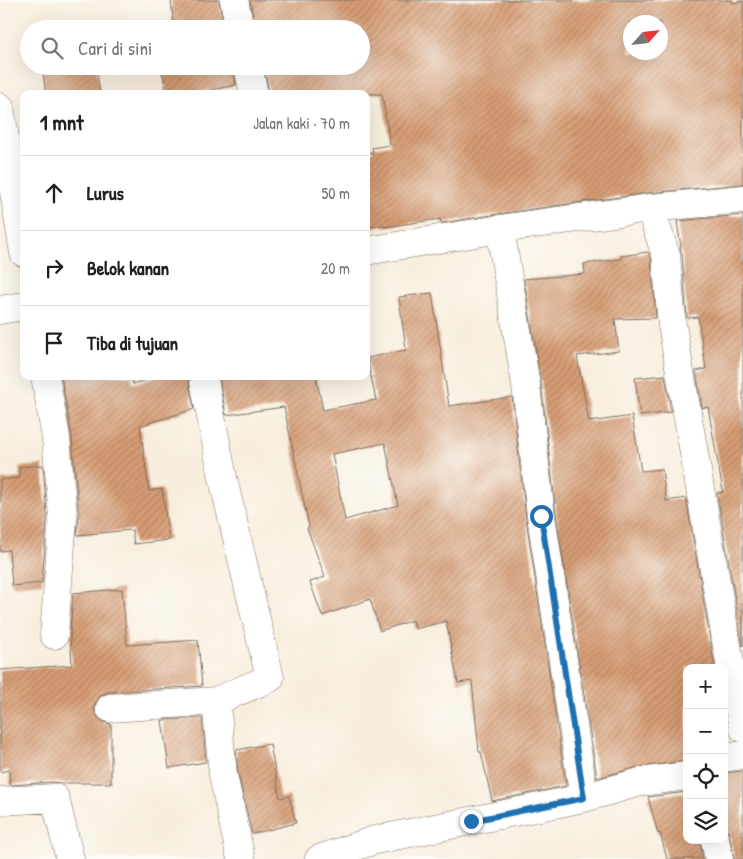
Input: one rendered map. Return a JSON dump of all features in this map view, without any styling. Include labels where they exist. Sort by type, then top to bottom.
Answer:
[{"type":"street","points":[[234,0],[238,20]]},
{"type":"street","points":[[250,75],[253,90]]},
{"type":"street","points":[[0,107],[20,229]]},
{"type":"street","points":[[370,250],[500,228],[650,208],[743,199]]},
{"type":"street","points":[[650,208],[666,255],[672,326],[730,664],[743,728]]},
{"type":"street","points":[[500,228],[526,385],[541,516],[584,798]]},
{"type":"street","points":[[0,310],[20,307]]},
{"type":"street","points":[[46,380],[56,438],[63,517],[54,635]]},
{"type":"street","points":[[110,708],[216,701],[270,678],[224,483],[204,380]]},
{"type":"street","points":[[216,701],[223,775],[241,859]]},
{"type":"street","points":[[728,757],[743,755]]},
{"type":"street","points":[[320,859],[375,840],[584,798],[640,782],[683,777]]},
{"type":"street","points":[[0,801],[55,798],[70,859]]},
{"type":"street","points":[[716,844],[719,859]]},
{"type":"building","points":[[171,0],[219,0],[222,20],[173,20]]},
{"type":"building","points":[[250,0],[732,0],[733,3],[743,1],[743,184],[648,193],[441,223],[440,219],[370,227],[370,152],[373,152],[372,148],[390,145],[382,94],[370,94],[370,90],[268,90],[266,75],[370,75],[370,20],[253,20]]},
{"type":"building","points":[[43,75],[97,75],[99,90],[45,90]]},
{"type":"building","points":[[163,75],[234,75],[236,85],[212,90],[166,90]]},
{"type":"building","points":[[743,215],[743,646],[717,493],[723,492],[708,407],[702,408],[696,371],[706,369],[698,317],[687,318],[682,254],[677,221]]},
{"type":"building","points":[[648,252],[651,258],[656,318],[615,319],[619,351],[577,356],[589,422],[632,416],[641,471],[662,469],[666,501],[686,498],[714,664],[683,664],[683,761],[638,767],[597,778],[556,514],[541,382],[524,279],[585,274],[584,264],[621,259],[621,256]]},
{"type":"building","points":[[432,293],[449,406],[512,397],[526,518],[566,786],[492,801],[481,752],[479,752],[472,681],[458,683],[446,621],[415,629],[413,620],[380,631],[370,599],[322,616],[310,582],[325,577],[307,528],[309,527],[284,407],[226,415],[220,380],[317,380],[323,410],[376,400],[370,372],[370,357],[406,350],[399,297]],"holes":[[[385,443],[398,505],[345,520],[332,454]]]},
{"type":"building","points":[[665,375],[671,412],[640,416],[635,378]]},
{"type":"building","points":[[62,380],[132,380],[133,384],[146,380],[189,380],[194,409],[140,426],[149,491],[162,489],[169,540],[134,544],[132,530],[77,535],[79,516],[72,437]]},
{"type":"building","points":[[43,465],[47,517],[42,583],[12,586],[9,550],[0,551],[0,480],[20,478],[19,467]]},
{"type":"building","points":[[122,589],[127,645],[198,640],[202,686],[109,692],[101,695],[96,702],[94,710],[103,722],[111,724],[111,783],[54,782],[10,785],[9,770],[0,772],[0,670],[72,665],[70,634],[73,593]]},
{"type":"building","points":[[202,718],[206,762],[169,768],[162,720]]},
{"type":"building","points":[[270,744],[280,798],[289,796],[296,823],[252,834],[238,773],[236,750]]},
{"type":"building","points":[[743,771],[743,859],[734,859],[728,832],[728,773]]},
{"type":"building","points":[[683,793],[683,844],[701,844],[703,859],[667,859],[648,797]]},
{"type":"route","points":[[471,821],[584,798],[541,516]]}]
